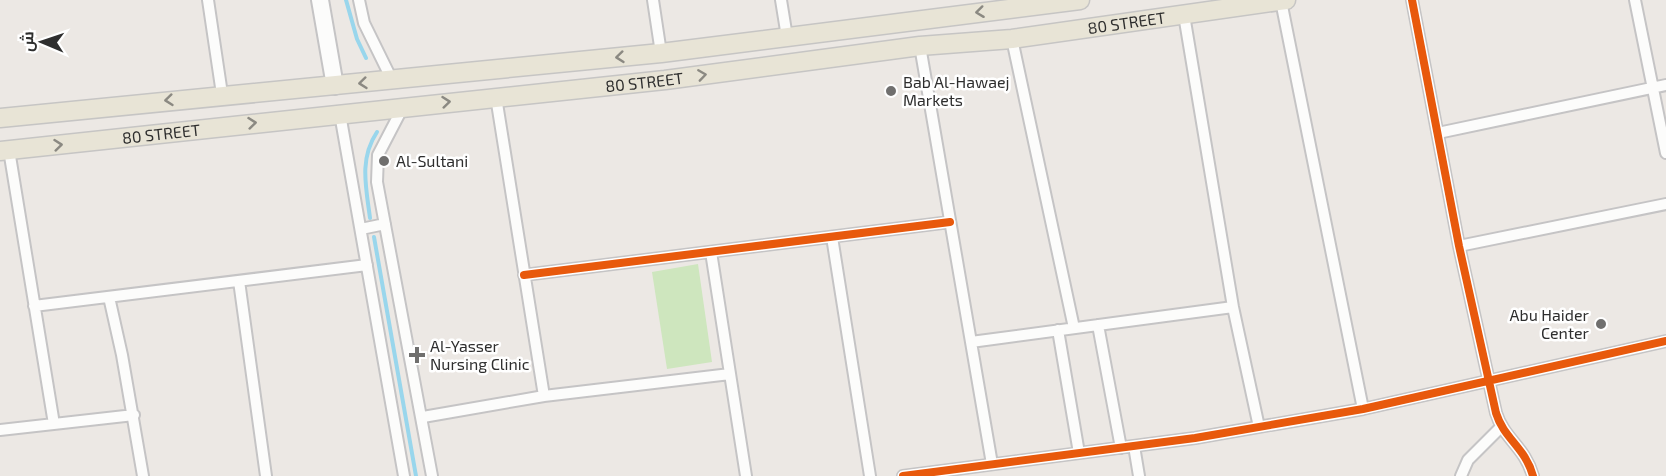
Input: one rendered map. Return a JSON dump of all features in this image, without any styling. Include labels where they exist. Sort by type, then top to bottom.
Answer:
[{"type":"main road","name":"80 STREET","points":[[0,118],[222,94],[335,86],[661,53],[1028,3],[1080,0]]},
{"type":"main road","name":"80 STREET","points":[[4,150],[665,80],[920,46],[1012,39],[1284,1]]},
{"type":"street","points":[[208,0],[222,94]]},
{"type":"street","points":[[320,0],[335,86]]},
{"type":"street","points":[[359,0],[364,23],[392,80]]},
{"type":"street","points":[[652,0],[661,53]]},
{"type":"street","points":[[781,0],[787,36]]},
{"type":"street","points":[[1412,0],[1459,246],[1501,427],[1522,450],[1533,476]]},
{"type":"street","points":[[1635,0],[1666,153]]},
{"type":"street","points":[[1284,1],[1363,409]]},
{"type":"street","points":[[1184,15],[1233,307],[1259,427]]},
{"type":"street","points":[[1012,39],[1074,328]]},
{"type":"street","points":[[920,46],[992,464]]},
{"type":"street","points":[[1438,133],[1666,86]]},
{"type":"street","points":[[496,97],[544,396]]},
{"type":"street","points":[[404,107],[378,155],[377,182],[423,417],[432,476]]},
{"type":"street","points":[[340,114],[404,476]]},
{"type":"street","points":[[4,150],[54,424]]},
{"type":"street","points":[[1459,246],[1666,204]]},
{"type":"street","points":[[524,275],[950,222]]},
{"type":"street","points":[[361,229],[385,224]]},
{"type":"street","points":[[832,237],[870,476]]},
{"type":"street","points":[[711,252],[746,476]]},
{"type":"street","points":[[34,306],[368,265]]},
{"type":"street","points":[[239,281],[266,476]]},
{"type":"street","points":[[109,297],[134,415],[143,476]]},
{"type":"street","points":[[971,342],[1233,307]]},
{"type":"street","points":[[1098,325],[1121,448]]},
{"type":"street","points":[[1058,330],[1079,453]]},
{"type":"street","points":[[903,476],[1121,448],[1363,409],[1666,341]]},
{"type":"street","points":[[423,417],[544,396],[730,374]]},
{"type":"street","points":[[0,430],[134,415]]},
{"type":"street","points":[[1461,476],[1468,460],[1501,427]]},
{"type":"street","points":[[1134,446],[1139,476]]},
{"type":"green space","points":[[698,264],[712,362],[667,369],[652,272]]},
{"type":"waterway","points":[[346,0],[357,39],[366,58]]},
{"type":"waterway","points":[[370,218],[365,174],[368,152],[377,132]]},
{"type":"waterway","points":[[374,237],[416,476]]},
{"type":"cycle path","points":[[1412,0],[1459,246],[1496,413],[1504,430],[1525,458],[1533,476]]},
{"type":"cycle path","points":[[524,275],[950,222]]},
{"type":"cycle path","points":[[903,476],[1195,438],[1363,409],[1666,341]]},
{"type":"place","name":"Bab Al-Hawaej Markets","points":[[891,91]]},
{"type":"place","name":"Al-Sultani","points":[[384,161]]},
{"type":"place","name":"Abu Haider Center","points":[[1601,324]]},
{"type":"place","name":"Al-Yasser Nursing Clinic","points":[[417,355]]}]
